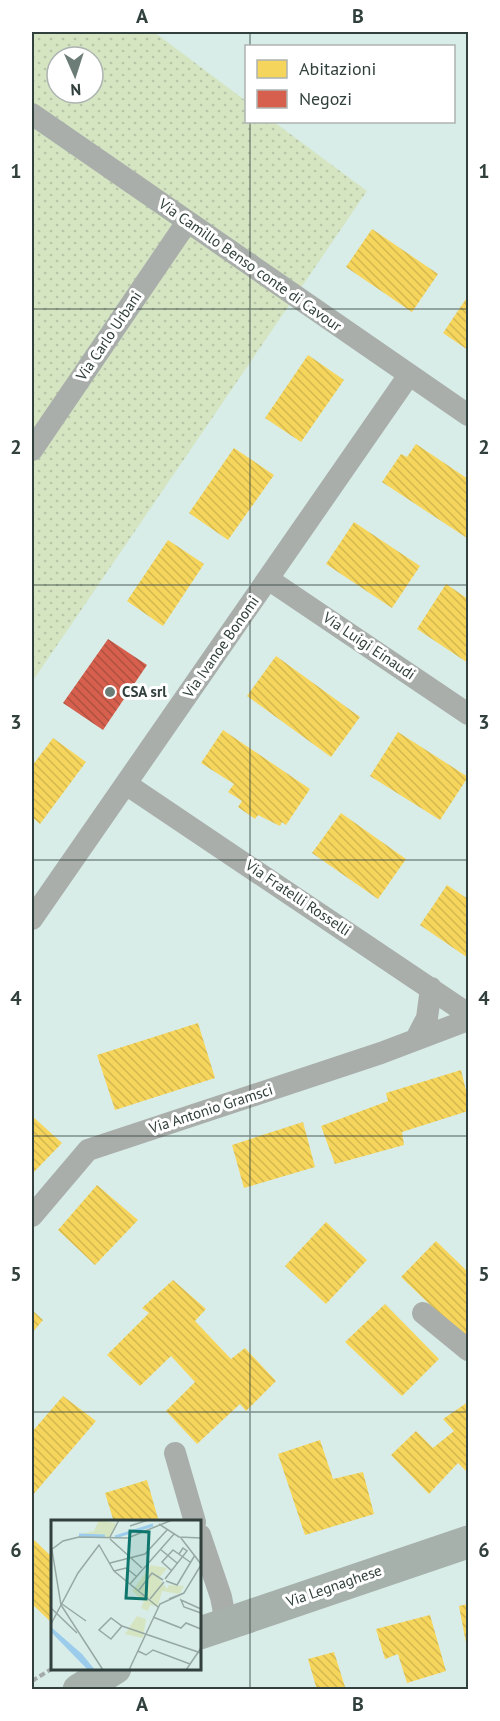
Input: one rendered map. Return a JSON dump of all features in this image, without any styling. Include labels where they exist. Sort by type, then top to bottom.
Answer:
[{"type":"main road","name":"Via Legnaghese","points":[[213,1628],[468,1542]]},
{"type":"main road","points":[[79,1689],[112,1670]]},
{"type":"street","name":"Via Camillo Benso conte di Cavour","points":[[32,114],[468,415]]},
{"type":"street","name":"Via Carlo Urbani","points":[[32,450],[187,222]]},
{"type":"street","name":"Via Ivanoe Bonomi","points":[[32,919],[409,375]]},
{"type":"street","name":"Via Luigi Einaudi","points":[[268,579],[468,714]]},
{"type":"street","name":"Via Fratelli Rosselli","points":[[126,784],[468,1014]]},
{"type":"street","points":[[416,1039],[427,1017],[431,988]]},
{"type":"street","name":"Via Antonio Gramsci","points":[[32,1215],[88,1150],[468,1020]]},
{"type":"street","points":[[423,1313],[468,1350]]},
{"type":"street","points":[[175,1453],[195,1520]]},
{"type":"street","points":[[201,1538],[221,1597],[213,1628]]},
{"type":"path","points":[[32,1681],[51,1669]]},
{"type":"green space","points":[[32,32],[154,32],[245,100],[245,123],[275,123],[367,191],[32,682]]},
{"type":"building: Abitazioni","points":[[372,229],[438,274],[412,312],[346,267]]},
{"type":"building: Abitazioni","points":[[468,296],[468,350],[443,333]]},
{"type":"building: Abitazioni","points":[[308,355],[344,380],[301,442],[265,418]]},
{"type":"building: Abitazioni","points":[[416,444],[468,479],[467,538],[382,482],[401,454],[407,457]]},
{"type":"building: Abitazioni","points":[[234,448],[274,475],[228,540],[189,513]]},
{"type":"building: Abitazioni","points":[[354,522],[420,566],[392,608],[326,564]]},
{"type":"building: Abitazioni","points":[[168,540],[204,564],[163,626],[127,601]]},
{"type":"building: Abitazioni","points":[[446,584],[468,599],[468,663],[417,629]]},
{"type":"building: Abitazioni","points":[[276,656],[360,717],[331,757],[247,696]]},
{"type":"building: Abitazioni","points":[[223,730],[310,789],[286,825],[282,822],[280,826],[258,815],[255,819],[238,807],[242,801],[228,792],[234,784],[201,763]]},
{"type":"building: Abitazioni","points":[[398,732],[468,777],[440,820],[370,776]]},
{"type":"building: Abitazioni","points":[[53,738],[86,762],[40,824],[32,817],[32,766]]},
{"type":"building: Abitazioni","points":[[341,813],[406,859],[378,899],[312,853]]},
{"type":"building: Abitazioni","points":[[447,885],[468,899],[468,958],[420,925]]},
{"type":"building: Abitazioni","points":[[198,1023],[215,1078],[115,1110],[97,1055]]},
{"type":"building: Abitazioni","points":[[461,1070],[468,1099],[468,1111],[402,1132],[404,1145],[335,1164],[321,1126],[388,1101],[386,1093]]},
{"type":"building: Abitazioni","points":[[32,1116],[62,1143],[32,1174]]},
{"type":"building: Abitazioni","points":[[303,1122],[315,1167],[244,1188],[232,1145]]},
{"type":"building: Abitazioni","points":[[97,1185],[138,1220],[95,1265],[58,1230]]},
{"type":"building: Abitazioni","points":[[326,1222],[367,1260],[326,1304],[285,1266]]},
{"type":"building: Abitazioni","points":[[436,1241],[468,1272],[468,1341],[401,1277]]},
{"type":"building: Abitazioni","points":[[173,1280],[206,1309],[195,1321],[231,1359],[245,1348],[276,1381],[246,1411],[240,1404],[197,1444],[166,1411],[195,1382],[171,1356],[140,1386],[107,1355],[149,1313],[142,1308]]},
{"type":"building: Abitazioni","points":[[385,1304],[439,1359],[402,1396],[345,1342]]},
{"type":"building: Abitazioni","points":[[32,1310],[43,1320],[32,1333]]},
{"type":"building: Abitazioni","points":[[63,1396],[96,1421],[32,1496],[32,1432]]},
{"type":"building: Abitazioni","points":[[468,1402],[468,1469],[466,1471],[458,1463],[429,1494],[391,1455],[416,1431],[433,1448],[454,1431],[443,1419]]},
{"type":"building: Abitazioni","points":[[320,1440],[333,1479],[363,1472],[374,1514],[305,1535],[278,1454]]},
{"type":"building: Abitazioni","points":[[147,1480],[158,1520],[113,1520],[105,1493]]},
{"type":"building: Abitazioni","points":[[32,1538],[51,1556],[51,1622],[32,1604]]},
{"type":"building: Abitazioni","points":[[468,1604],[468,1648],[467,1648],[459,1606]]},
{"type":"building: Abitazioni","points":[[430,1615],[446,1671],[407,1683],[398,1654],[385,1659],[376,1629]]},
{"type":"building: Abitazioni","points":[[334,1652],[346,1690],[317,1690],[308,1659]]},
{"type":"building: Negozi","points":[[108,639],[147,665],[103,730],[63,703]]},
{"type":"place","name":"CSA srl","points":[[110,692]]}]
